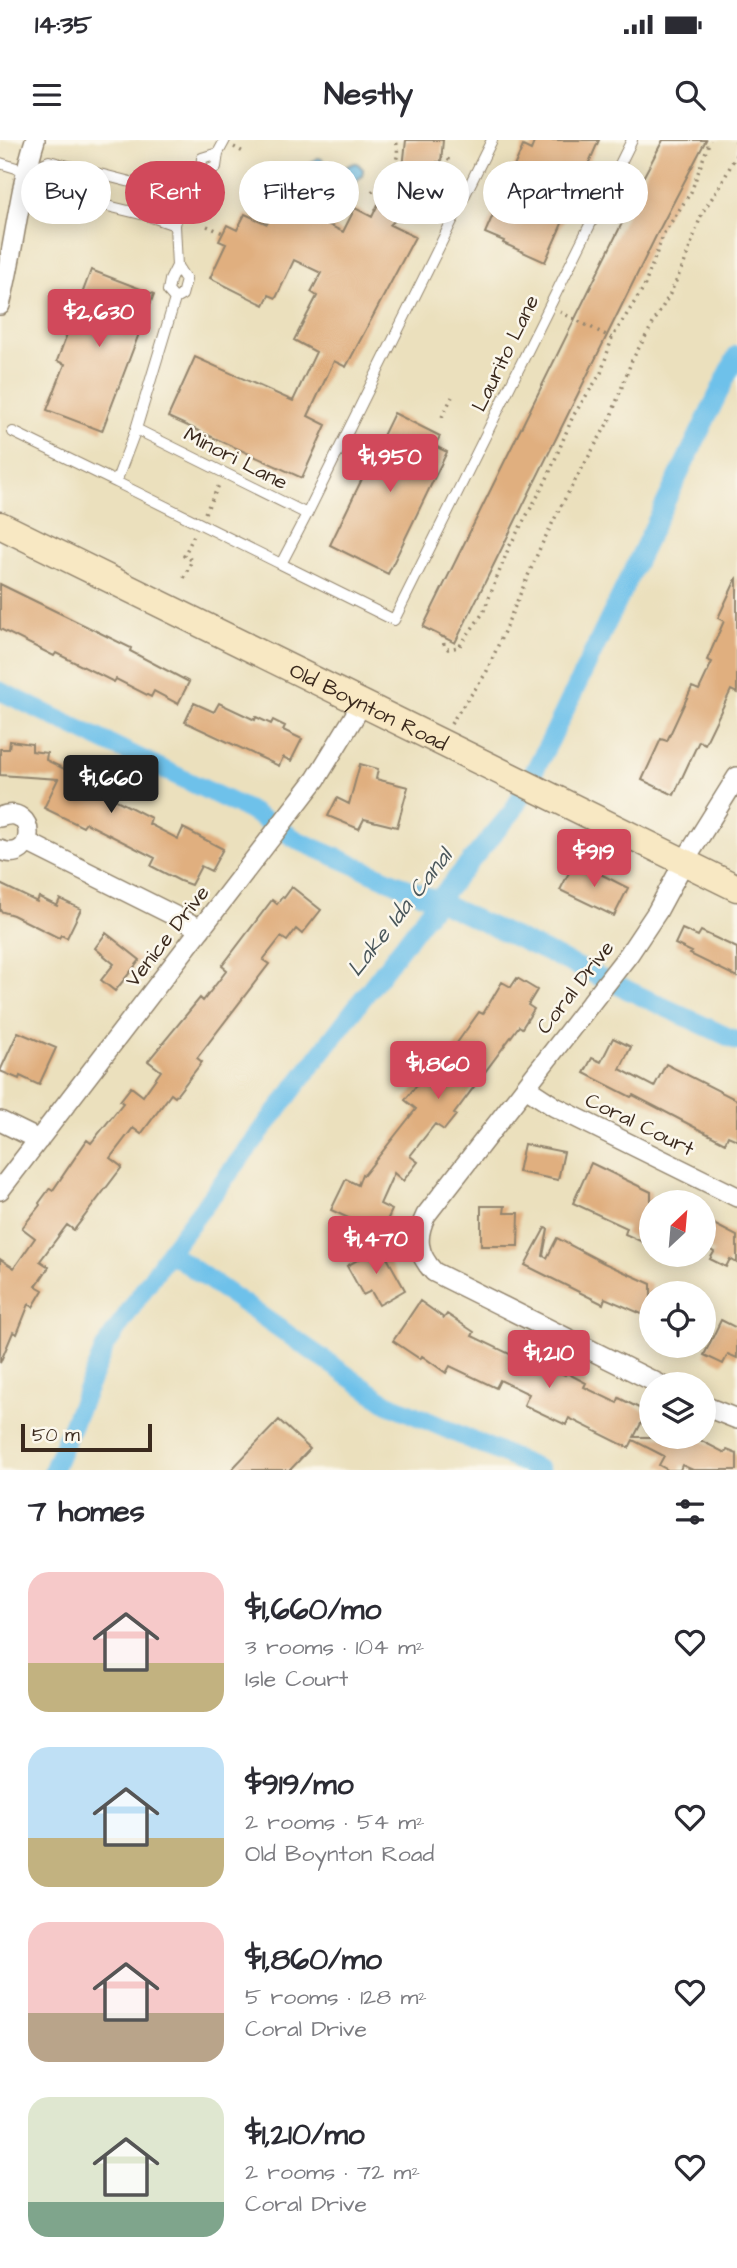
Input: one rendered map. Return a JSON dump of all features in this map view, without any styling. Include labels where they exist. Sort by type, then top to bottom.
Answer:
[{"type":"street","points":[[29,161],[35,140]]},
{"type":"street","points":[[0,305],[13,252],[21,202]]},
{"type":"street","name":"Old Boynton Road","points":[[0,525],[737,888]]},
{"type":"street","name":"Venice Drive","points":[[0,1190],[261,853],[316,779],[362,704]]},
{"type":"street","name":"Coral Drive","points":[[639,1374],[435,1272],[420,1252],[420,1226],[629,954],[737,777]]},
{"type":"street","points":[[0,817],[9,814],[22,818],[29,829],[27,842],[23,847],[12,852],[0,850]]},
{"type":"street","points":[[27,842],[201,929]]},
{"type":"street","name":"Coral Court","points":[[526,1088],[555,1107],[737,1197]]},
{"type":"street","points":[[0,1121],[39,1140]]},
{"type":"street","points":[[716,1411],[737,1419]]},
{"type":"lane","points":[[13,432],[281,564],[492,140]]},
{"type":"lane","name":"Laurito Lane","points":[[281,564],[394,620],[632,140]]},
{"type":"lane","points":[[217,161],[218,153],[229,143]]},
{"type":"lane","points":[[0,163],[21,169]]},
{"type":"lane","points":[[111,207],[175,225],[177,266],[168,291],[175,299],[136,429],[116,482]]},
{"type":"lane","name":"Minori Lane","points":[[136,429],[307,514]]},
{"type":"path","points":[[396,140],[399,151],[397,161]]},
{"type":"path","points":[[443,636],[444,646],[448,649],[459,647],[483,613],[509,547],[546,481],[566,430],[601,373],[612,338],[644,288],[664,233],[691,192],[710,140]]},
{"type":"path","points":[[229,143],[245,153]]},
{"type":"path","points":[[399,151],[405,151]]},
{"type":"path","points":[[451,724],[487,671],[540,548],[601,437],[632,360],[675,285],[702,213],[737,153]]},
{"type":"path","points":[[441,157],[452,161]]},
{"type":"path","points":[[207,226],[223,233]]},
{"type":"path","points":[[559,311],[612,338]]},
{"type":"path","points":[[442,418],[452,397]]},
{"type":"path","points":[[204,515],[221,482]]},
{"type":"path","points":[[184,578],[192,560],[184,556],[195,533]]},
{"type":"water","points":[[359,165],[363,169],[359,178]]},
{"type":"building","points":[[406,140],[443,140],[441,161],[404,161]]},
{"type":"building","points":[[535,140],[599,140],[590,161],[516,161],[523,146],[531,150]]},
{"type":"building","points":[[663,140],[706,140],[455,643],[423,627],[622,224],[648,224],[648,168]]},
{"type":"building","points":[[359,210],[372,217],[373,215],[373,224],[391,224],[415,237],[346,367],[334,361],[308,416],[326,425],[302,478],[168,417],[195,357],[293,401],[316,352],[294,340],[317,296],[311,292],[321,273],[294,260],[276,298],[269,295],[264,305],[210,278],[226,244],[219,241],[227,225],[237,230],[240,224],[327,224],[343,232],[347,224],[359,224]]},
{"type":"building","points":[[489,224],[562,224],[545,262],[485,233]]},
{"type":"building","points":[[91,270],[154,294],[102,431],[47,410],[65,364],[57,361]]},
{"type":"building","points":[[394,413],[440,436],[435,446],[447,452],[388,574],[330,545]]},
{"type":"building","points":[[737,577],[737,693],[731,690],[705,744],[699,741],[674,795],[642,780],[661,739],[667,741],[692,687],[699,690],[712,662],[707,660],[724,621],[718,618]]},
{"type":"building","points":[[0,584],[131,648],[130,651],[189,682],[178,704],[154,691],[151,697],[116,679],[114,682],[0,629]]},
{"type":"building","points":[[194,703],[214,712],[219,703],[255,720],[256,717],[271,724],[273,720],[285,726],[283,730],[302,739],[291,761],[283,757],[279,766],[185,722]]},
{"type":"building","points":[[10,741],[32,744],[32,751],[47,753],[46,760],[103,788],[101,792],[151,818],[149,824],[178,839],[183,828],[223,849],[211,871],[201,866],[191,885],[180,881],[151,866],[155,858],[86,823],[83,827],[44,808],[58,779],[0,775],[0,749],[9,749]]},
{"type":"building","points":[[360,764],[378,769],[376,779],[408,787],[397,827],[364,819],[359,829],[328,816],[337,798],[349,804]]},
{"type":"building","points":[[575,861],[628,888],[614,916],[560,890]]},
{"type":"building","points":[[0,884],[37,902],[39,897],[57,906],[60,899],[81,909],[67,938],[61,935],[59,938],[0,911]]},
{"type":"building","points":[[292,887],[321,910],[302,934],[296,929],[287,941],[281,937],[263,960],[269,964],[197,1058],[202,1062],[175,1097],[171,1094],[141,1134],[133,1128],[110,1158],[122,1167],[74,1230],[67,1225],[40,1261],[49,1267],[36,1286],[43,1290],[33,1307],[29,1304],[17,1334],[13,1332],[0,1363],[0,1259],[14,1268],[35,1238],[22,1228],[39,1203],[50,1188],[53,1190],[87,1140],[91,1143],[123,1103],[120,1101],[131,1087],[143,1096],[161,1071],[148,1061],[200,998],[203,1001],[227,970],[222,966],[272,900],[277,904]]},
{"type":"building","points":[[682,929],[698,936],[701,931],[737,948],[737,977],[675,944]]},
{"type":"building","points":[[106,933],[140,960],[115,991],[101,980],[114,964],[95,948]]},
{"type":"building","points":[[517,978],[537,990],[528,1005],[534,1009],[444,1130],[435,1124],[410,1156],[418,1162],[403,1181],[394,1173],[380,1204],[392,1210],[381,1233],[331,1210],[346,1179],[358,1185],[362,1174],[364,1175],[416,1109],[405,1100],[436,1060],[442,1064],[479,1012],[483,1014],[502,982],[511,987]]},
{"type":"building","points":[[18,1032],[56,1048],[39,1085],[0,1071]]},
{"type":"building","points":[[613,1038],[631,1047],[620,1069],[654,1087],[666,1064],[737,1100],[737,1140],[728,1136],[725,1143],[584,1073],[592,1058],[601,1062]]},
{"type":"building","points":[[524,1144],[564,1152],[558,1180],[518,1172]]},
{"type":"building","points":[[591,1163],[647,1190],[639,1190],[639,1240],[625,1234],[627,1228],[573,1203]]},
{"type":"building","points":[[481,1206],[505,1206],[504,1213],[519,1213],[518,1246],[481,1246]]},
{"type":"building","points":[[716,1225],[737,1236],[737,1263],[730,1259],[726,1267],[716,1262]]},
{"type":"building","points":[[545,1228],[548,1229],[543,1256],[547,1258],[557,1238],[644,1281],[639,1281],[639,1313],[605,1298],[603,1304],[525,1265]]},
{"type":"building","points":[[381,1247],[405,1290],[379,1305],[371,1291],[363,1295],[347,1266]]},
{"type":"building","points":[[420,1301],[444,1318],[447,1314],[474,1332],[472,1336],[541,1369],[543,1365],[565,1375],[567,1373],[586,1383],[584,1387],[617,1403],[619,1398],[639,1408],[639,1427],[634,1437],[639,1437],[639,1443],[633,1440],[629,1448],[569,1418],[566,1425],[524,1405],[529,1394],[500,1380],[496,1388],[450,1366],[446,1373],[422,1356],[420,1359],[393,1341]]},
{"type":"building","points":[[721,1320],[737,1328],[737,1358],[728,1354],[723,1364],[710,1358],[716,1358],[716,1330]]},
{"type":"building","points":[[279,1420],[310,1449],[290,1470],[231,1470]]},
{"type":"building","points":[[716,1448],[725,1453],[727,1450],[737,1454],[737,1470],[693,1470],[682,1465],[680,1470],[668,1470],[659,1465],[664,1456],[650,1449]]},
{"type":"waterway","name":"Lake Ida Canal","points":[[53,1470],[105,1347],[169,1252],[437,901],[513,811],[550,741],[737,355]]},
{"type":"waterway","points":[[0,691],[248,810],[299,841],[437,901],[737,1041]]},
{"type":"waterway","points":[[169,1252],[387,1403],[540,1470]]}]
